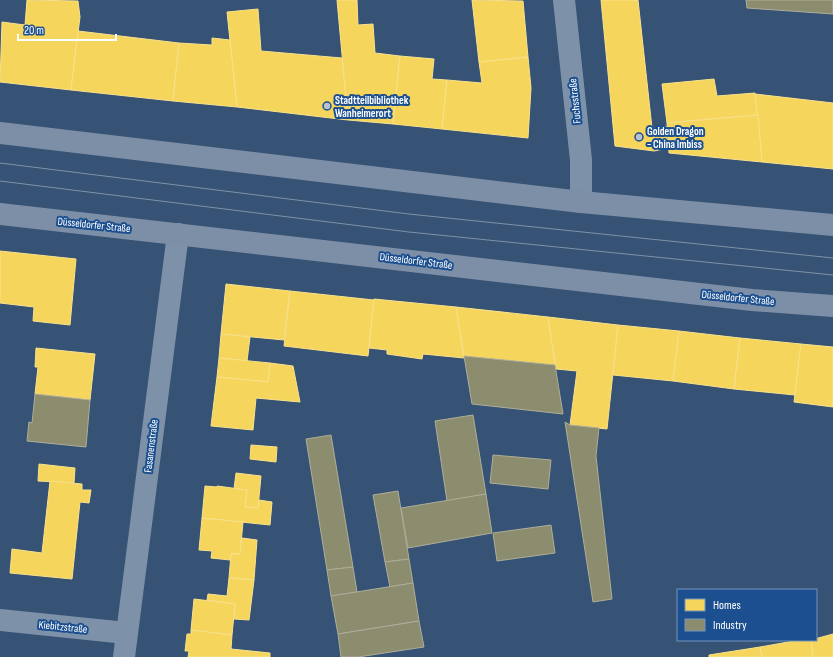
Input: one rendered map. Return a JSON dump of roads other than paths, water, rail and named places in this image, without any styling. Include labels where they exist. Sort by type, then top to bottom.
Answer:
[{"type":"main road","points":[[0,133],[581,202],[833,225]]},
{"type":"main road","name":"Düsseldorfer Straße","points":[[0,214],[752,300],[833,306]]},
{"type":"street","name":"Fuchsstraße","points":[[564,0],[581,160],[581,202]]},
{"type":"street","name":"Fasanenstraße","points":[[124,657],[178,234]]},
{"type":"street","name":"Kiebitzstraße","points":[[0,620],[126,633]]},
{"type":"tram line","points":[[0,163],[409,214],[833,258]]},
{"type":"tram line","points":[[0,181],[409,232],[833,275]]},
{"type":"place","name":"Stadtteilbibliothek Wanheimerort","points":[[327,106]]},
{"type":"place","name":"Golden Dragon - China Imbiss","points":[[639,137]]}]
